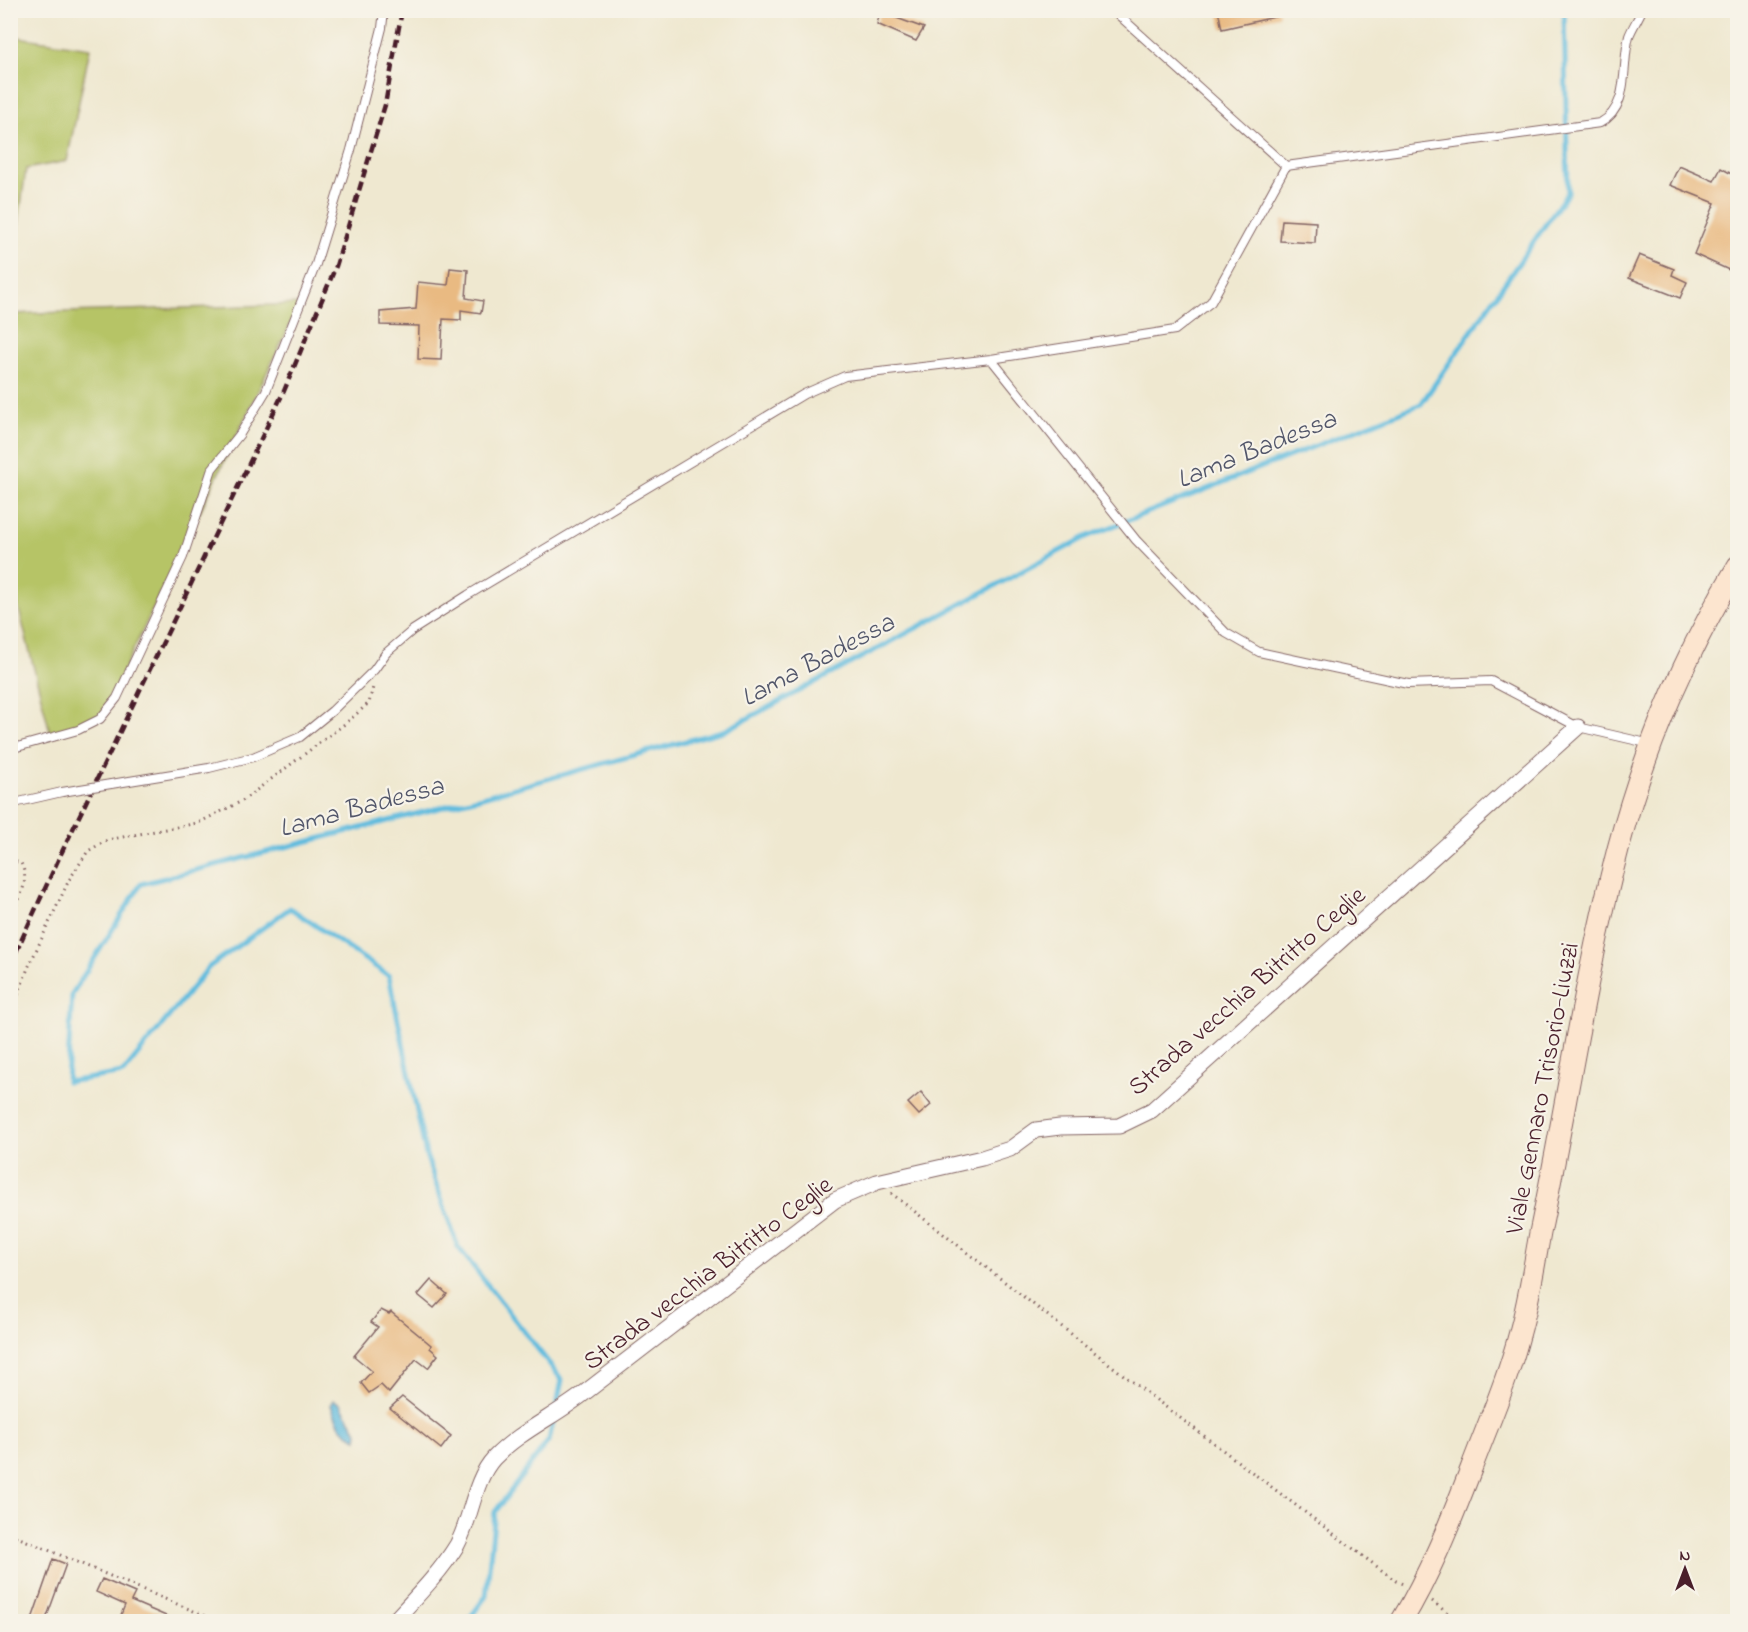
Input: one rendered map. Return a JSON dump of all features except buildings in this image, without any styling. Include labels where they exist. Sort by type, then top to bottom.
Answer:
[{"type":"main road","name":"Viale Gennaro Trisorio-Liuzzi","points":[[1401,1622],[1437,1552],[1459,1500],[1504,1382],[1520,1332],[1560,1140],[1589,981],[1618,849],[1652,744],[1688,659],[1737,566]]},
{"type":"street","name":"Strada vecchia Bitritto Ceglie","points":[[393,1622],[428,1584],[456,1545],[469,1520],[482,1476],[493,1458],[511,1443],[567,1407],[835,1200],[877,1182],[982,1158],[1011,1149],[1036,1130],[1060,1127],[1119,1126],[1152,1110],[1578,727]]},
{"type":"lane","points":[[10,749],[78,730],[100,719],[117,698],[183,557],[212,470],[240,434],[266,391],[316,264],[351,150],[382,28],[384,10]]},
{"type":"lane","points":[[1113,10],[1286,166],[1600,123],[1608,118],[1619,104],[1629,36],[1642,10]]},
{"type":"lane","points":[[10,804],[62,792],[209,768],[253,757],[300,737],[332,711],[374,670],[386,653],[412,630],[804,394],[845,376],[991,359],[1175,330],[1211,302],[1286,166]]},
{"type":"lane","points":[[991,359],[1136,540],[1226,633],[1259,652],[1408,684],[1491,681],[1578,727],[1652,744]]},
{"type":"path","points":[[10,1017],[28,968],[69,880],[88,851],[107,840],[198,823],[242,801],[369,703],[373,692],[374,670]]},
{"type":"path","points":[[10,860],[21,864],[26,873],[22,891],[10,918]]},
{"type":"path","points":[[877,1182],[1121,1372],[1396,1581],[1418,1590],[1459,1622]]},
{"type":"path","points":[[10,1534],[220,1622]]},
{"type":"green space","points":[[11,36],[90,48],[67,161],[26,169],[11,277]]},
{"type":"green space","points":[[300,304],[100,719],[51,736],[11,578],[10,314]]},
{"type":"water","points":[[333,1400],[341,1404],[358,1433],[357,1439],[340,1425],[331,1405]]},
{"type":"waterway","name":"Lama Badessa","points":[[556,1409],[562,1380],[458,1247],[426,1155],[389,976],[290,908],[209,967],[123,1073],[67,1082],[72,994],[141,884],[482,797],[726,730],[1086,537],[1421,404],[1568,192],[1564,10]]},
{"type":"waterway","name":"Lama Badessa","points":[[467,1622],[486,1596],[495,1512],[549,1440],[554,1418]]},
{"type":"railway","points":[[10,965],[59,858],[284,391],[336,266],[385,105],[402,10]]}]
